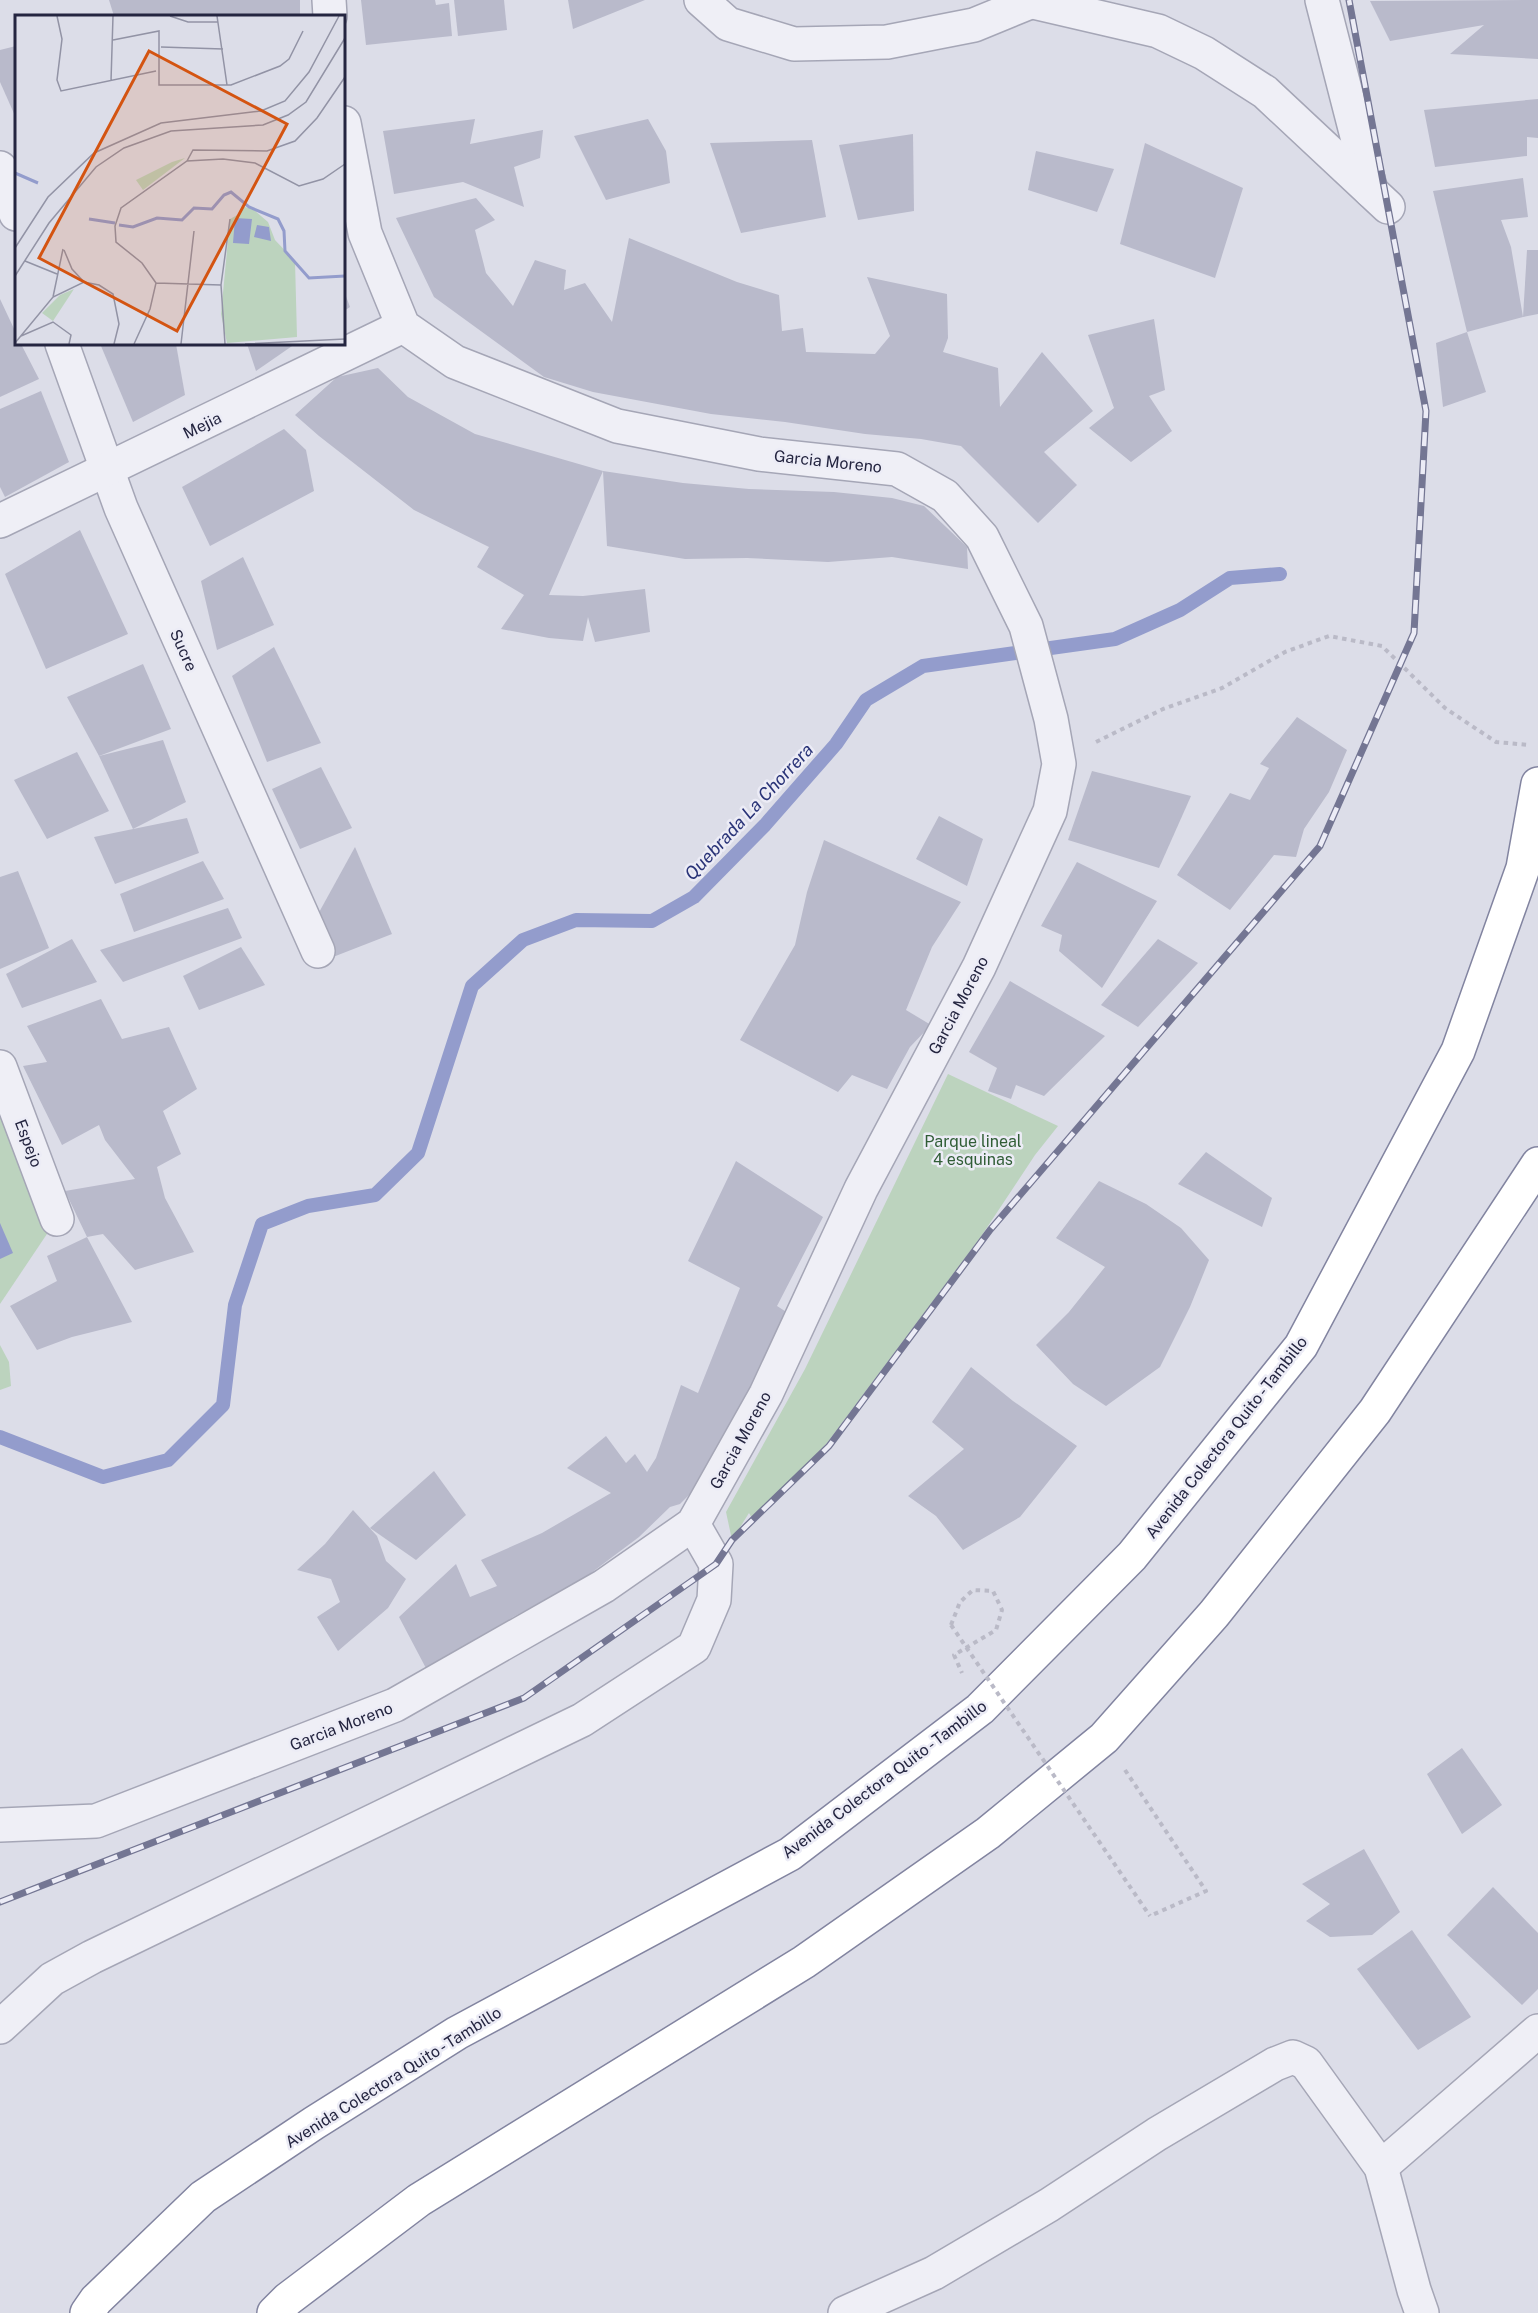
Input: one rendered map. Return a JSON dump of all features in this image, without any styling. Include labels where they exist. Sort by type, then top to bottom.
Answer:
[{"type":"highway","name":"Avenida Colectora Quito - Tambillo","points":[[87,2313],[96,2300],[203,2197],[314,2123],[458,2033],[790,1854],[980,1709],[1132,1556],[1301,1346],[1458,1051],[1522,867],[1538,784]]},
{"type":"highway","points":[[274,2313],[288,2298],[419,2200],[804,1962],[988,1833],[1104,1738],[1214,1614],[1375,1411],[1538,1164]]},
{"type":"street","points":[[329,0],[330,15]]},
{"type":"street","points":[[701,0],[728,24],[794,44],[887,42],[974,25],[1034,1],[1158,31],[1204,53],[1265,92],[1379,199],[1322,0]]},
{"type":"street","points":[[345,128],[364,233],[403,326]]},
{"type":"street","points":[[0,168],[15,211]]},
{"type":"street","name":"Mejia","points":[[0,521],[403,326]]},
{"type":"street","name":"Garcia Moreno","points":[[0,1825],[96,1821],[396,1705],[604,1586],[693,1524],[766,1394],[861,1189],[979,967],[1050,811],[1059,764],[1051,718],[1026,626],[982,537],[945,496],[897,469],[759,454],[617,426],[455,362],[403,326]]},
{"type":"street","name":"Sucre","points":[[62,345],[121,508],[318,951]]},
{"type":"street","name":"Espejo","points":[[0,1067],[57,1219]]},
{"type":"street","points":[[0,2027],[52,1979],[92,1957],[582,1720],[694,1647],[714,1600],[716,1564],[693,1524]]},
{"type":"street","points":[[1381,2167],[1538,2031]]},
{"type":"street","points":[[845,2313],[934,2272],[1049,2205],[1167,2128],[1275,2064],[1293,2057],[1306,2063],[1381,2167],[1422,2313]]},
{"type":"path","points":[[1057,753],[1103,740],[1163,709],[1222,688],[1285,652],[1329,636],[1382,646],[1445,708],[1496,742],[1538,746]]},
{"type":"path","points":[[954,1655],[996,1630],[1002,1610],[993,1591],[973,1590],[960,1602],[951,1625],[1150,1916],[1206,1891],[1104,1738]]},
{"type":"green space","points":[[0,1067],[57,1219],[0,1304]]},
{"type":"green space","name":"Parque lineal 4 esquinas","points":[[948,1074],[1058,1126],[1035,1155],[980,1238],[827,1443],[753,1520],[749,1513],[732,1540],[726,1512],[805,1369]]},
{"type":"green space","points":[[0,1345],[9,1362],[11,1386],[0,1390]]},
{"type":"water","points":[[0,1223],[13,1253],[0,1259]]},
{"type":"building","points":[[109,0],[300,0],[300,15],[114,15]]},
{"type":"building","points":[[361,0],[435,0],[436,5],[449,3],[452,36],[366,45]]},
{"type":"building","points":[[454,0],[504,0],[507,30],[458,36]]},
{"type":"building","points":[[568,0],[645,0],[573,29]]},
{"type":"building","points":[[1538,0],[1538,59],[1450,54],[1484,25],[1390,41],[1370,1]]},
{"type":"building","points":[[15,46],[15,116],[0,82],[0,50]]},
{"type":"building","points":[[1538,99],[1538,138],[1527,137],[1527,156],[1435,167],[1424,110]]},
{"type":"building","points":[[475,119],[470,144],[543,130],[540,158],[514,167],[524,207],[463,182],[394,194],[383,131]]},
{"type":"building","points":[[648,119],[666,151],[670,183],[606,200],[574,136]]},
{"type":"building","points":[[913,134],[914,211],[858,220],[839,145]]},
{"type":"building","points":[[812,140],[826,217],[741,233],[710,143]]},
{"type":"building","points":[[1145,143],[1243,188],[1215,278],[1120,244]]},
{"type":"building","points":[[1036,151],[1114,169],[1097,212],[1028,190]]},
{"type":"building","points":[[1523,178],[1528,217],[1501,220],[1511,247],[1523,317],[1467,332],[1433,191]]},
{"type":"building","points":[[476,198],[495,220],[475,230],[486,273],[513,306],[535,260],[566,270],[564,290],[585,283],[612,322],[629,238],[737,282],[779,295],[782,331],[803,328],[806,352],[875,354],[890,336],[867,277],[947,294],[948,338],[943,352],[998,368],[1000,407],[1042,352],[1093,411],[1044,452],[1077,485],[1038,523],[961,446],[921,439],[711,414],[593,392],[544,377],[434,297],[396,218]]},
{"type":"building","points":[[1527,250],[1538,250],[1538,314],[1523,317]]},
{"type":"building","points":[[345,294],[350,307],[345,310]]},
{"type":"building","points":[[0,299],[15,331],[15,345],[22,345],[39,379],[0,397]]},
{"type":"building","points":[[1154,319],[1165,390],[1149,396],[1172,431],[1131,462],[1089,428],[1114,408],[1088,335]]},
{"type":"building","points":[[1467,332],[1486,392],[1443,407],[1436,343]]},
{"type":"building","points":[[176,345],[185,395],[133,422],[101,346]]},
{"type":"building","points":[[247,345],[294,345],[256,371]]},
{"type":"building","points":[[378,368],[408,397],[475,434],[603,471],[549,595],[583,596],[645,589],[650,632],[595,642],[588,617],[583,641],[549,638],[501,629],[524,595],[477,567],[489,547],[414,510],[295,415],[337,377]]},
{"type":"building","points":[[41,391],[69,462],[5,497],[0,487],[0,409]]},
{"type":"building","points":[[284,429],[306,450],[314,491],[210,546],[182,487]]},
{"type":"building","points":[[603,471],[683,483],[749,489],[834,492],[892,498],[924,506],[967,547],[968,569],[892,557],[828,562],[747,558],[685,559],[607,546]]},
{"type":"building","points":[[80,530],[128,634],[46,669],[5,574]]},
{"type":"building","points":[[243,557],[274,625],[217,650],[201,581]]},
{"type":"building","points":[[274,647],[321,743],[267,762],[232,676]]},
{"type":"building","points":[[143,664],[171,729],[99,756],[67,697]]},
{"type":"building","points":[[1297,717],[1347,750],[1329,792],[1304,829],[1296,857],[1274,855],[1230,910],[1177,875],[1230,793],[1250,800],[1269,768],[1260,764]]},
{"type":"building","points":[[163,740],[186,802],[133,829],[99,756]]},
{"type":"building","points":[[77,752],[109,811],[47,839],[14,780]]},
{"type":"building","points":[[321,767],[352,828],[300,849],[272,789]]},
{"type":"building","points":[[1092,771],[1191,796],[1159,868],[1068,840]]},
{"type":"building","points":[[939,816],[983,839],[967,886],[916,859]]},
{"type":"building","points":[[187,818],[199,853],[115,884],[94,837]]},
{"type":"building","points":[[824,840],[961,902],[932,947],[906,1010],[931,1025],[910,1047],[887,1089],[852,1075],[838,1092],[740,1040],[795,945],[807,892]]},
{"type":"building","points":[[355,847],[392,934],[333,957],[317,916]]},
{"type":"building","points":[[203,861],[224,899],[134,932],[120,894]]},
{"type":"building","points":[[1077,862],[1157,901],[1102,988],[1059,951],[1062,935],[1041,926]]},
{"type":"building","points":[[18,871],[49,948],[0,969],[0,877]]},
{"type":"building","points":[[228,908],[242,938],[123,982],[100,950]]},
{"type":"building","points":[[72,939],[97,982],[22,1008],[6,974]]},
{"type":"building","points":[[1158,939],[1198,963],[1138,1027],[1101,1005]]},
{"type":"building","points":[[241,947],[265,985],[199,1010],[183,976]]},
{"type":"building","points":[[1010,981],[1105,1036],[1044,1096],[1016,1085],[1011,1099],[988,1091],[997,1068],[969,1052]]},
{"type":"building","points":[[101,999],[122,1039],[169,1027],[197,1089],[163,1111],[181,1154],[157,1167],[165,1198],[194,1252],[135,1270],[103,1234],[87,1237],[65,1191],[135,1179],[105,1140],[99,1125],[62,1145],[23,1066],[47,1062],[27,1026]]},
{"type":"building","points":[[1206,1152],[1272,1198],[1262,1227],[1178,1184]]},
{"type":"building","points":[[736,1161],[823,1217],[777,1306],[788,1313],[740,1413],[696,1488],[680,1504],[670,1507],[639,1537],[575,1585],[513,1617],[428,1672],[399,1617],[456,1564],[470,1597],[497,1586],[481,1560],[542,1533],[611,1493],[567,1468],[606,1436],[626,1463],[635,1454],[647,1472],[656,1458],[681,1385],[698,1393],[740,1288],[688,1261]]},
{"type":"building","points":[[1099,1181],[1146,1204],[1181,1228],[1209,1260],[1190,1307],[1160,1367],[1106,1406],[1073,1384],[1036,1345],[1069,1312],[1105,1267],[1056,1238]]},
{"type":"building","points":[[87,1237],[132,1322],[72,1337],[37,1350],[10,1306],[57,1281],[47,1256]]},
{"type":"building","points":[[971,1367],[1013,1401],[1077,1446],[1020,1517],[963,1550],[936,1516],[908,1496],[964,1449],[932,1422]]},
{"type":"building","points":[[434,1471],[466,1515],[416,1560],[370,1528]]},
{"type":"building","points":[[353,1510],[377,1536],[386,1561],[406,1579],[388,1608],[338,1651],[317,1617],[340,1602],[331,1579],[297,1570],[325,1544]]},
{"type":"building","points":[[1462,1748],[1502,1805],[1462,1834],[1427,1774]]},
{"type":"building","points":[[1364,1849],[1400,1912],[1372,1935],[1330,1937],[1306,1921],[1330,1904],[1302,1884]]},
{"type":"building","points":[[1493,1887],[1538,1933],[1538,1989],[1522,2005],[1447,1935]]},
{"type":"building","points":[[1412,1930],[1471,2017],[1418,2050],[1357,1969]]},
{"type":"waterway","name":"Quebrada La Chorrera","points":[[0,1437],[103,1477],[168,1460],[223,1405],[235,1305],[262,1224],[308,1206],[375,1195],[418,1153],[472,986],[523,940],[576,920],[652,921],[694,897],[765,825],[836,744],[866,700],[923,666],[1115,639],[1180,610],[1230,578],[1280,574]]},
{"type":"railway","points":[[0,1902],[524,1698],[716,1564],[732,1540],[829,1446],[990,1230],[1320,846],[1414,633],[1426,411],[1349,0]]}]
